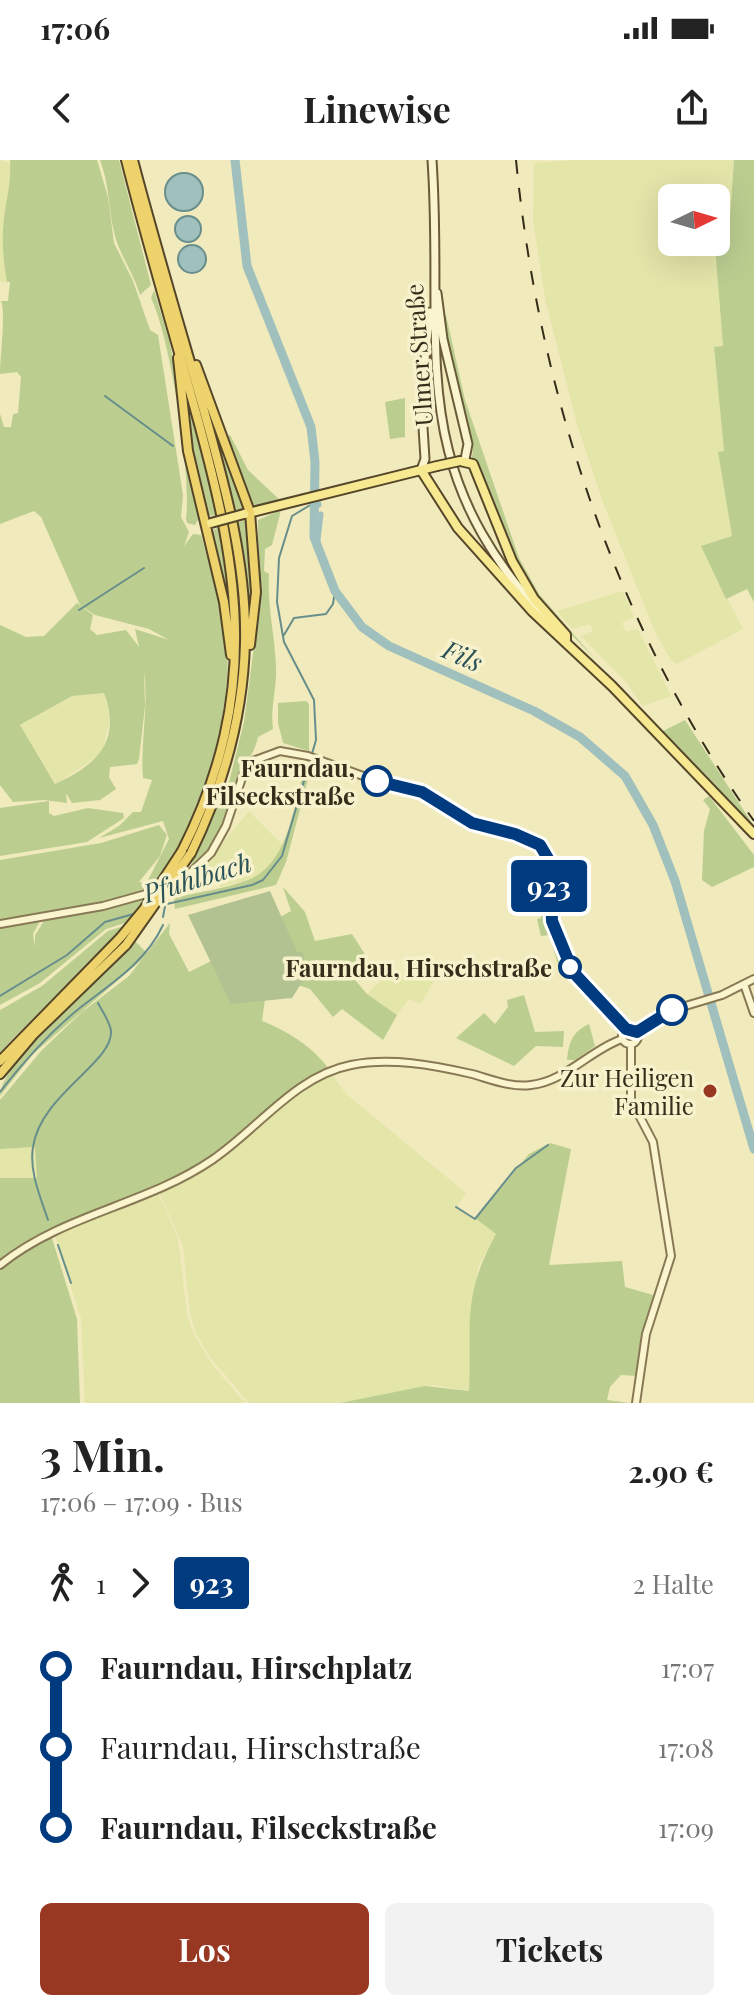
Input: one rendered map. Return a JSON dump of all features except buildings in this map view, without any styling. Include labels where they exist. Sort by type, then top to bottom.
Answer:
[{"type":"highway","points":[[0,1061],[150,916],[186,852],[227,764],[244,669],[245,617],[238,546],[126,160]]},
{"type":"highway","points":[[133,160],[183,352],[229,548],[237,619],[235,676],[217,767],[186,852]]},
{"type":"highway","points":[[183,352],[214,411],[247,513],[256,592],[249,657],[244,669]]},
{"type":"highway","points":[[183,352],[177,366],[188,451],[224,602],[235,676]]},
{"type":"highway","points":[[0,1074],[123,941]]},
{"type":"main road","name":"Ulmer Straße","points":[[432,160],[437,399],[454,477],[472,516],[499,563],[566,640],[754,834]]},
{"type":"main road","points":[[433,272],[443,339],[468,444],[462,460]]},
{"type":"main road","points":[[417,472],[425,459],[421,396],[433,302]]},
{"type":"main road","points":[[207,524],[462,460],[475,469],[498,532],[527,589],[566,635],[566,640]]},
{"type":"main road","points":[[417,472],[429,476],[458,528],[532,611],[566,640]]},
{"type":"street","points":[[0,924],[144,896],[182,879],[218,844],[243,775],[253,761],[271,752],[312,758],[377,781],[422,792],[472,823],[532,841],[549,857],[550,909],[564,953],[581,985],[626,1029],[637,1032],[672,1010],[716,996],[754,979]]},
{"type":"street","points":[[744,984],[754,1013]]},
{"type":"street","points":[[0,1265],[63,1226],[183,1178],[239,1141],[291,1094],[323,1073],[371,1062],[404,1063],[528,1086],[557,1077],[622,1039],[626,1029]]},
{"type":"street","points":[[631,1044],[637,1040],[637,1032]]},
{"type":"street","points":[[622,1039],[631,1044]]},
{"type":"street","points":[[631,1044],[631,1100],[653,1142],[671,1256],[646,1334],[636,1403]]},
{"type":"green space","points":[[0,160],[11,163],[9,203],[3,232],[7,282],[0,282]]},
{"type":"green space","points":[[10,160],[97,160],[108,197],[114,243],[133,281],[150,330],[158,335],[183,495],[181,517],[189,532],[184,546],[193,534],[201,535],[224,619],[228,661],[226,694],[212,762],[188,827],[157,882],[148,880],[169,839],[163,821],[99,838],[119,826],[133,812],[141,812],[152,780],[143,778],[146,699],[144,672],[145,706],[139,759],[137,764],[110,767],[109,777],[116,789],[100,800],[72,803],[66,793],[67,803],[44,800],[13,802],[0,785],[0,625],[26,637],[44,636],[77,603],[93,615],[90,629],[97,635],[126,630],[139,647],[135,629],[169,640],[149,629],[95,615],[80,605],[41,517],[34,511],[0,524],[0,414],[4,427],[11,427],[13,414],[18,413],[21,377],[17,372],[0,374],[1,301],[8,301],[10,282],[7,282],[3,237]],"holes":[[[104,693],[109,710],[107,738],[94,760],[55,784],[20,725],[72,696]]]},
{"type":"green space","points":[[100,160],[119,160],[151,285],[140,295],[115,236]]},
{"type":"green space","points":[[734,160],[730,217],[730,184],[658,184],[658,256],[716,256],[723,346],[714,348],[724,451],[718,452],[732,536],[701,546],[743,629],[677,664],[671,660],[655,632],[603,502],[577,424],[546,303],[533,221],[534,163]]},
{"type":"green space","points":[[734,160],[754,160],[754,602],[747,589],[726,599],[701,546],[732,536],[718,452],[724,451],[714,347],[723,346],[716,256],[730,256]]},
{"type":"green space","points":[[154,290],[170,343],[200,516],[195,525],[187,523],[186,518],[183,440],[172,373],[151,298]]},
{"type":"green space","points":[[446,315],[465,400],[519,558],[539,594],[595,659],[541,603],[514,558],[472,458],[473,446],[442,316]]},
{"type":"green space","points":[[183,378],[220,516],[207,515],[202,507],[186,421]]},
{"type":"green space","points":[[202,390],[246,509],[245,510],[234,513]]},
{"type":"green space","points":[[405,398],[405,437],[390,439],[385,402]]},
{"type":"green space","points":[[230,435],[248,470],[281,501],[260,507],[253,504]]},
{"type":"green space","points":[[281,510],[272,545],[265,549],[264,571],[269,574],[275,655],[273,729],[258,737],[216,836],[189,869],[229,782],[244,722],[258,616],[258,520]]},
{"type":"green space","points":[[248,519],[252,568],[248,628],[237,523]]},
{"type":"green space","points":[[222,525],[230,616],[212,531]]},
{"type":"green space","points":[[623,591],[634,617],[622,623],[626,632],[638,629],[671,696],[643,706],[626,682],[581,636],[593,631],[590,624],[572,629],[557,611]]},
{"type":"green space","points":[[104,693],[110,718],[102,753],[56,784],[20,726],[72,696]]},
{"type":"green space","points":[[306,701],[309,704],[309,751],[283,743],[278,723],[278,703]]},
{"type":"green space","points":[[685,720],[754,826],[663,731]]},
{"type":"green space","points":[[305,766],[311,768],[286,862],[276,885],[175,909],[174,898],[248,880],[273,861],[288,831]]},
{"type":"green space","points":[[709,796],[754,855],[754,867],[712,887],[702,880],[704,831],[710,809],[703,800]]},
{"type":"green space","points":[[49,801],[49,813],[54,816],[88,808],[123,813],[124,818],[87,842],[0,856],[0,808]]},
{"type":"green space","points":[[249,811],[282,844],[279,854],[266,870],[248,880],[220,887],[204,865]]},
{"type":"green space","points":[[159,825],[167,835],[160,856],[139,882],[156,885],[151,891],[0,922],[0,860],[101,843]]},
{"type":"green space","points":[[545,850],[556,933],[552,934],[567,966],[559,967],[549,935],[541,936],[537,919],[541,918],[537,853]]},
{"type":"green space","points":[[283,887],[305,912],[315,941],[352,934],[368,959],[351,968],[350,974],[367,994],[397,1015],[383,1040],[342,1009],[333,1017],[310,989],[298,985],[306,976],[280,917],[291,911]]},
{"type":"green space","points":[[270,891],[297,952],[303,952],[306,976],[292,998],[231,1004],[188,915]]},
{"type":"green space","points":[[147,897],[128,922],[106,929],[40,983],[0,1005],[0,926],[40,921],[33,934],[35,947],[35,935],[44,921]]},
{"type":"green space","points":[[170,923],[169,934],[189,972],[211,961],[231,1003],[265,999],[262,1021],[298,1040],[328,1068],[215,1157],[147,1193],[51,1235],[77,1319],[80,1403],[0,1403],[0,1178],[37,1178],[35,1147],[0,1149],[0,1100],[42,1050],[82,1012],[129,976]]},
{"type":"green space","points":[[124,926],[0,1052],[0,1010],[42,986],[108,931]]},
{"type":"green space","points":[[135,941],[147,953],[33,1054],[0,1096],[17,1062],[36,1040]]},
{"type":"green space","points":[[419,963],[434,980],[421,1004],[409,999],[397,1015],[367,994],[393,968],[399,977]]},
{"type":"green space","points":[[524,995],[535,1032],[564,1031],[563,1047],[536,1046],[514,1066],[456,1038],[484,1013],[495,1024],[508,1007],[507,1000]]},
{"type":"green space","points":[[589,1024],[595,1046],[575,1060],[567,1060],[572,1038]]},
{"type":"green space","points":[[331,1073],[346,1094],[466,1193],[457,1206],[496,1234],[478,1267],[469,1391],[435,1385],[340,1403],[249,1403],[210,1357],[196,1334],[190,1313],[183,1246],[158,1190],[291,1094]]},
{"type":"green space","points":[[550,1143],[571,1149],[549,1265],[622,1261],[625,1287],[653,1295],[637,1376],[621,1375],[610,1387],[607,1400],[630,1403],[340,1403],[425,1386],[469,1391],[470,1311],[477,1276],[496,1234],[476,1219],[529,1154]]},
{"type":"green space","points":[[35,1147],[37,1179],[0,1178],[0,1149]]},
{"type":"green space","points":[[158,1193],[178,1238],[187,1314],[194,1335],[214,1367],[245,1403],[85,1403],[81,1319],[54,1233]]},
{"type":"water","points":[[184,173],[197,179],[203,192],[197,205],[184,211],[171,205],[165,192],[171,179]]},
{"type":"water","points":[[188,216],[197,220],[201,229],[197,238],[188,242],[179,238],[175,229],[179,220]]},
{"type":"water","points":[[192,245],[202,249],[206,259],[202,269],[192,273],[182,269],[178,259],[182,249]]},
{"type":"waterway","name":"Fils","points":[[235,160],[247,266],[311,427],[315,462],[314,537],[335,591],[362,627],[389,646],[534,711],[580,737],[625,776],[653,825],[675,881],[754,1149]]},
{"type":"waterway","points":[[105,396],[173,446]]},
{"type":"waterway","name":"Fils","points":[[313,482],[319,505]]},
{"type":"waterway","name":"Pfuhlbach","points":[[158,906],[252,885],[263,880],[282,856],[316,740],[314,700],[284,642],[277,602],[279,558],[292,516],[312,504]]},
{"type":"waterway","points":[[317,549],[321,514]]},
{"type":"waterway","points":[[79,610],[144,568]]},
{"type":"waterway","points":[[284,635],[294,618],[326,614],[333,604],[335,591]]},
{"type":"waterway","points":[[163,917],[165,906]]},
{"type":"waterway","name":"Pfuhlbach","points":[[0,996],[67,955],[105,922],[137,913]]},
{"type":"waterway","points":[[0,1092],[59,1026],[138,961],[163,925]]},
{"type":"waterway","points":[[48,1220],[34,1174],[33,1147],[49,1111],[109,1043],[111,1031],[108,1020],[98,1003]]},
{"type":"waterway","points":[[456,1207],[475,1219],[516,1168],[548,1145]]},
{"type":"waterway","points":[[58,1245],[71,1283]]},
{"type":"railway","points":[[516,160],[527,248],[544,335],[565,422],[592,506],[625,589],[662,669],[705,747],[754,821]]},
{"type":"bus line","name":"923","points":[[377,781],[422,792],[437,798],[466,821],[515,834],[540,845],[549,857],[551,866],[549,899],[552,921],[579,981],[626,1029],[637,1032],[672,1010]]},
{"type":"place","name":"Faurndau, Filseckstraße","points":[[377,781]]},
{"type":"place","name":"Faurndau, Hirschstraße","points":[[570,967]]},
{"type":"place","name":"Zur Heiligen Familie","points":[[710,1091]]}]
